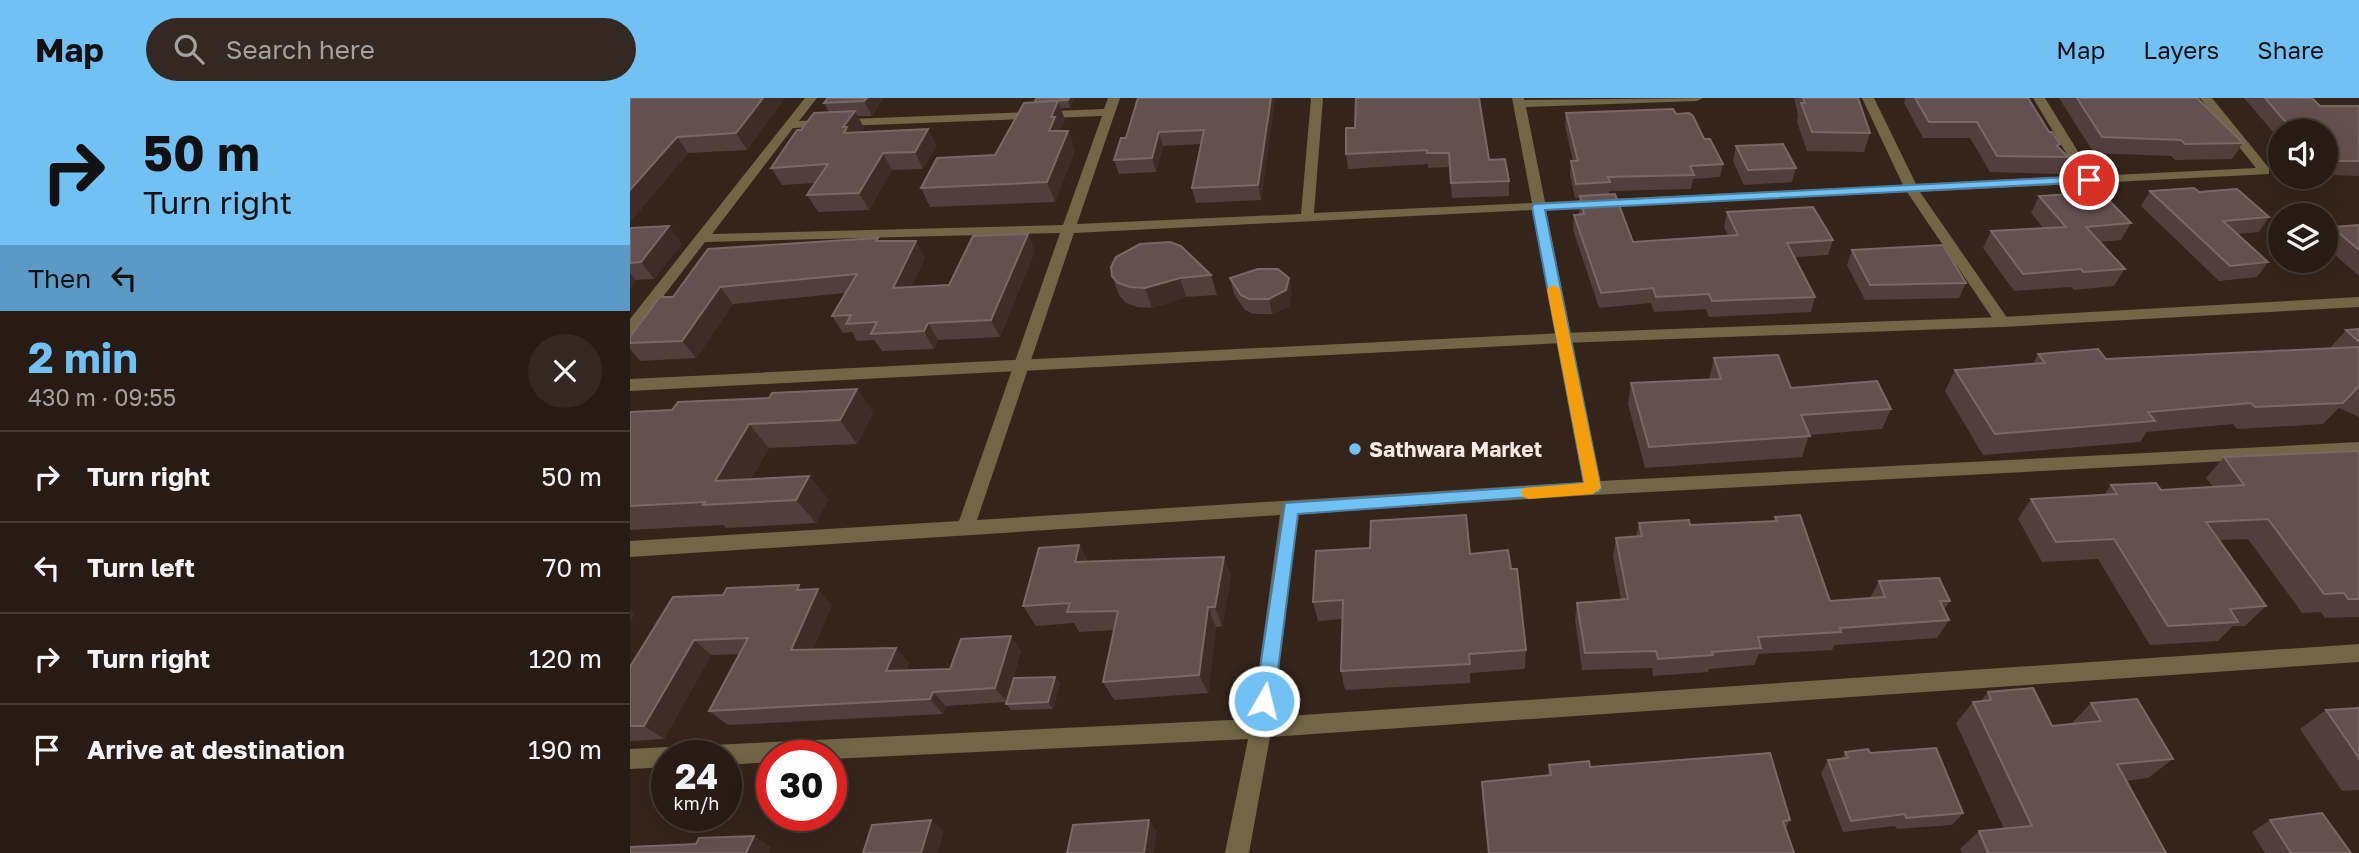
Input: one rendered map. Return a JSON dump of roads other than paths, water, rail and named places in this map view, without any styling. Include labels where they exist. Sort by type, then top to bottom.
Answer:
[{"type":"street","points":[[630,329],[811,98]]},
{"type":"street","points":[[1307,218],[1317,98]]},
{"type":"street","points":[[1593,488],[1519,101],[1697,98]]},
{"type":"street","points":[[1868,98],[1911,188],[2002,322]]},
{"type":"street","points":[[2039,98],[2089,180]]},
{"type":"street","points":[[701,239],[1068,229],[2265,171],[2206,98]]},
{"type":"street","points":[[790,125],[1112,105],[965,529]]},
{"type":"street","points":[[630,384],[1563,338],[2002,322],[2359,302]]},
{"type":"street","points":[[630,549],[1593,488],[2359,448]]},
{"type":"street","points":[[1237,853],[1261,728],[1290,508]]},
{"type":"street","points":[[742,753],[1261,728],[2359,653]]},
{"type":"street","points":[[630,759],[651,758]]},
{"type":"place","name":"Sathwara Market","points":[[1355,449]]}]
